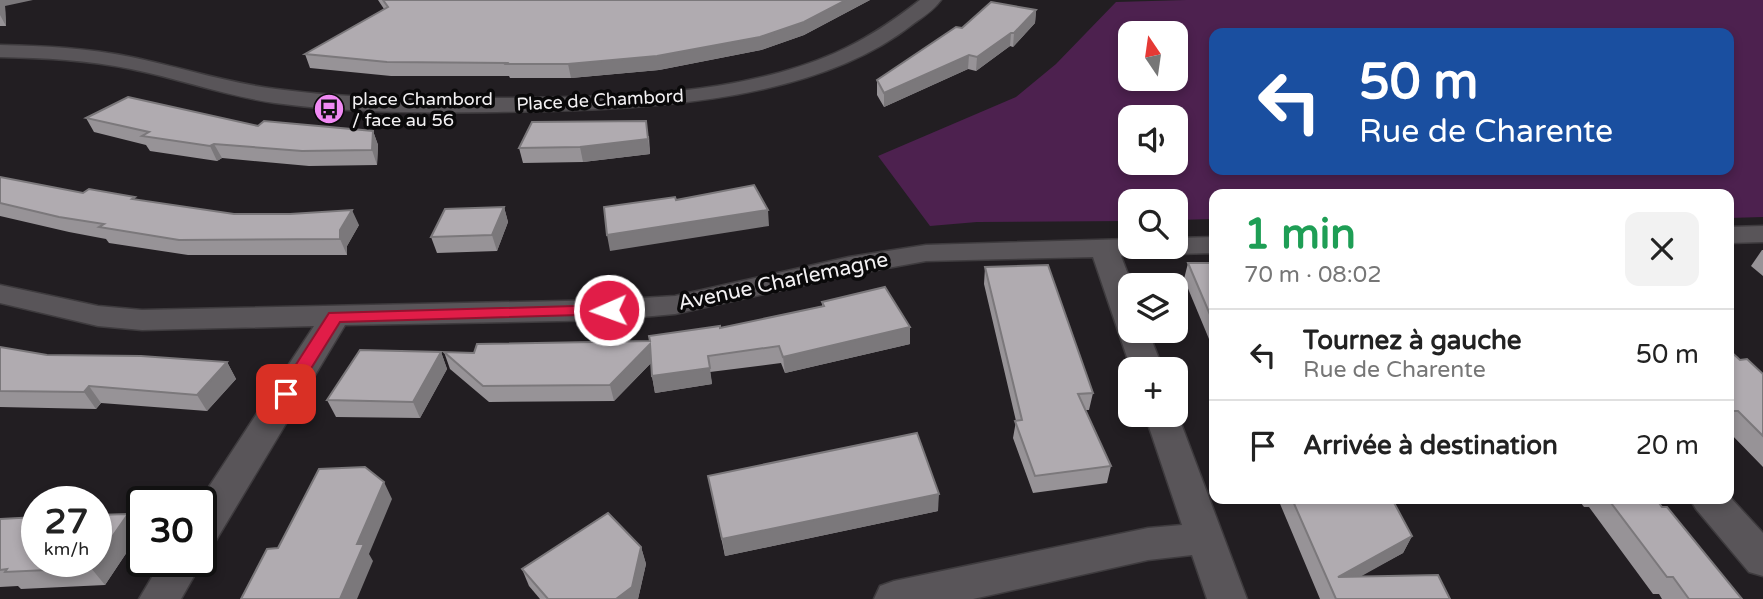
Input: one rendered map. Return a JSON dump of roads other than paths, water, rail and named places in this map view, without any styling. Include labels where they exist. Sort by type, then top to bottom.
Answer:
[{"type":"street","name":"Place de Chambord","points":[[0,51],[99,58],[256,93],[338,102],[461,106],[604,103],[703,93],[804,70],[876,41],[908,21],[932,0]]},
{"type":"street","points":[[1734,235],[1763,234]]},
{"type":"street","points":[[1188,246],[1209,246]]},
{"type":"street","points":[[1104,248],[1118,288]]},
{"type":"street","name":"Avenue Charlemagne","points":[[0,294],[119,319],[335,317],[657,307],[906,256],[1118,248]]},
{"type":"street","points":[[217,505],[335,317]]},
{"type":"street","points":[[1166,427],[1227,599]]},
{"type":"street","points":[[1713,504],[1763,560]]},
{"type":"street","points":[[894,599],[1148,544],[1205,538]]},
{"type":"street","points":[[159,599],[173,577]]},
{"type":"place","name":"place Chambord / face au 56","points":[[329,109]]}]
